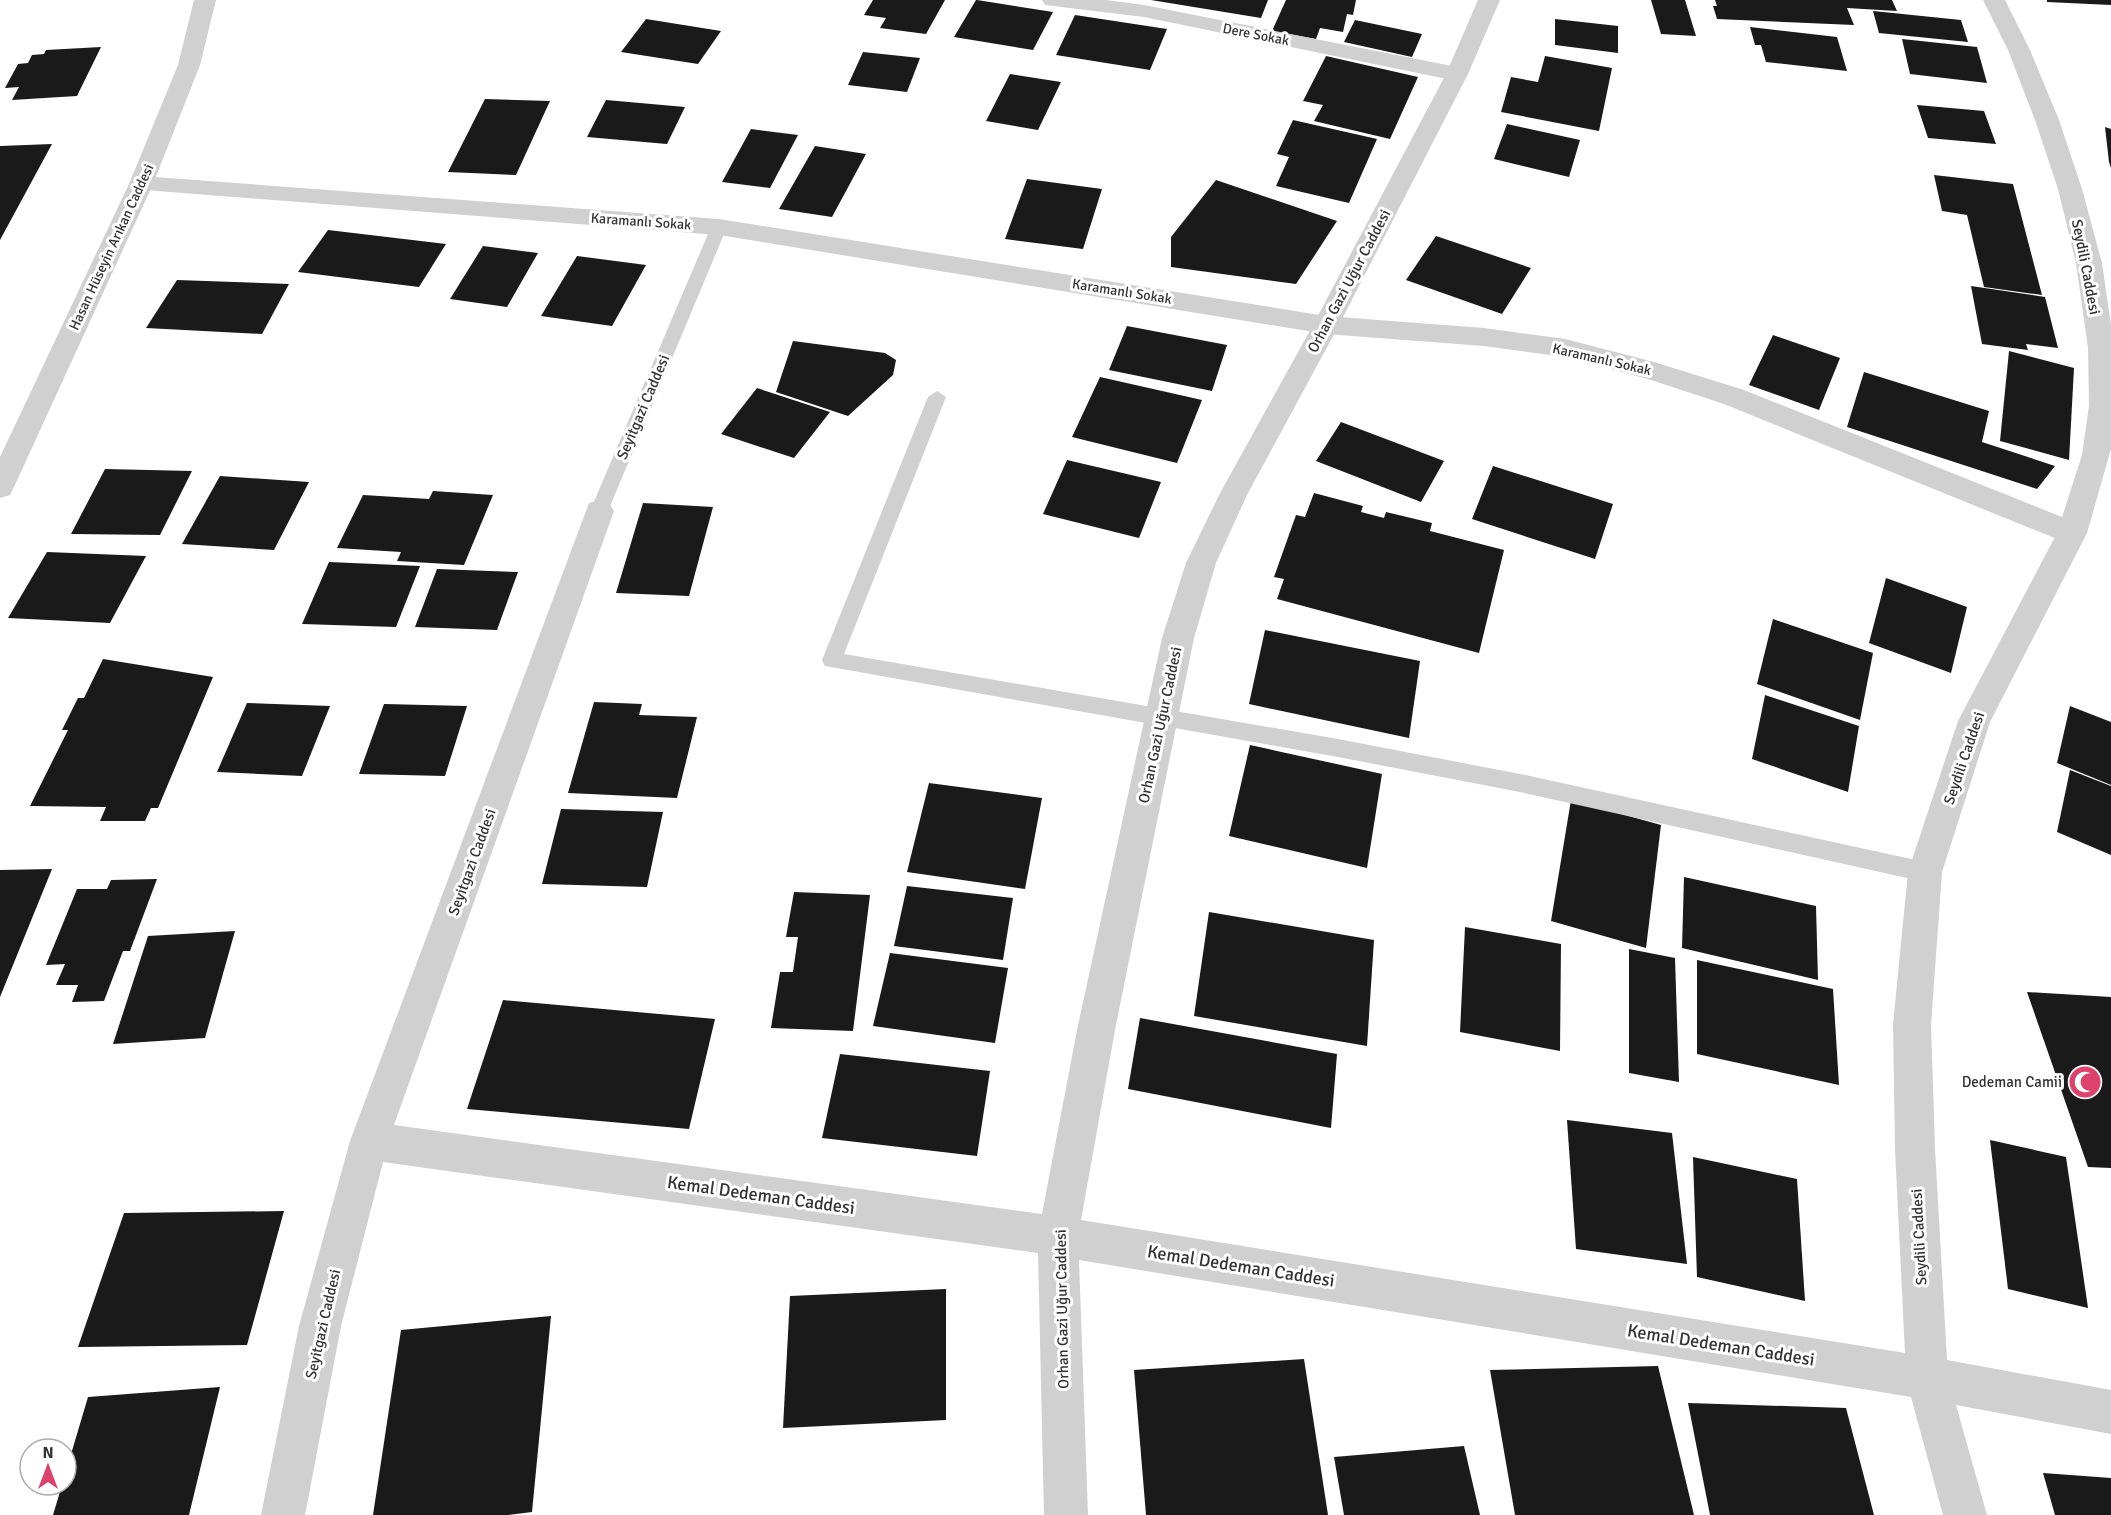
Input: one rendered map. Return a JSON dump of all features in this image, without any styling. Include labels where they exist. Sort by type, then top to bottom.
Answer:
[{"type":"street","name":"Hasan Hüseyin Arıkan Caddesi","points":[[0,487],[141,184],[189,65],[205,0]]},
{"type":"street","name":"Dere Sokak","points":[[1053,0],[1144,11],[1457,74]]},
{"type":"street","name":"Orhan Gazi Uğur Caddesi","points":[[1066,1515],[1058,1236],[1096,1030],[1178,638],[1201,563],[1233,495],[1326,325],[1457,74],[1489,0]]},
{"type":"street","name":"Seydili Caddesi","points":[[1965,1515],[1927,1378],[1915,1149],[1912,1025],[1925,872],[1974,720],[2072,533],[2096,455],[2103,406],[2101,348],[2090,274],[2070,189],[2047,120],[2019,50],[1994,0]]},
{"type":"street","name":"Karamanlı Sokak","points":[[141,184],[719,227],[1326,325],[1484,337],[1564,348],[1654,371],[1734,397],[2072,533]]},
{"type":"street","name":"Seyitgazi Caddesi","points":[[283,1515],[320,1326],[369,1141],[599,511]]},
{"type":"street","name":"Kemal Dedeman Caddesi","points":[[369,1141],[1058,1236],[1927,1378],[2111,1412]]},
{"type":"lane","name":"Seyitgazi Caddesi","points":[[599,511],[719,227]]},
{"type":"lane","points":[[937,398],[832,660],[1520,783],[1925,872]]},
{"type":"building","points":[[873,0],[945,0],[926,34],[880,28],[886,18],[864,15]]},
{"type":"building","points":[[976,0],[1053,12],[1033,50],[954,37]]},
{"type":"building","points":[[1151,0],[1268,0],[1261,18]]},
{"type":"building","points":[[1286,0],[1356,0],[1353,15],[1347,14],[1343,32],[1320,28],[1316,39],[1272,31]]},
{"type":"building","points":[[1651,0],[1685,0],[1696,36],[1661,34]]},
{"type":"building","points":[[1715,0],[1892,0],[1897,11],[1847,8],[1854,25],[1717,19],[1713,6],[1717,6]]},
{"type":"building","points":[[2047,0],[2111,0],[2111,5],[2047,2]]},
{"type":"building","points":[[1873,11],[1961,20],[1968,42],[1879,33]]},
{"type":"building","points":[[1075,15],[1167,29],[1150,70],[1056,55]]},
{"type":"building","points":[[646,19],[721,31],[698,64],[621,52]]},
{"type":"building","points":[[1555,19],[1618,26],[1618,53],[1555,45]]},
{"type":"building","points":[[1355,20],[1422,34],[1412,57],[1344,42]]},
{"type":"building","points":[[1750,27],[1837,37],[1847,71],[1766,62],[1761,45],[1755,45]]},
{"type":"building","points":[[1902,39],[1977,47],[1987,83],[1910,74]]},
{"type":"building","points":[[101,47],[77,96],[12,100],[19,87],[5,88],[18,64],[28,63],[32,55],[44,54],[46,50]]},
{"type":"building","points":[[863,52],[920,58],[907,92],[848,85]]},
{"type":"building","points":[[1326,56],[1418,77],[1390,139],[1314,121],[1323,105],[1303,101]]},
{"type":"building","points":[[1545,56],[1612,68],[1599,131],[1501,112],[1511,77],[1538,82]]},
{"type":"building","points":[[1010,74],[1061,82],[1038,130],[986,121]]},
{"type":"building","points":[[485,99],[550,101],[516,175],[448,172]]},
{"type":"building","points":[[606,100],[685,107],[667,144],[587,137]]},
{"type":"building","points":[[1917,105],[1984,111],[1996,144],[1928,138]]},
{"type":"building","points":[[1293,120],[1377,139],[1349,203],[1276,186],[1289,157],[1277,154]]},
{"type":"building","points":[[1507,124],[1580,140],[1569,177],[1494,159]]},
{"type":"building","points":[[2105,127],[2111,129],[2111,168],[2109,162]]},
{"type":"building","points":[[751,129],[798,135],[770,188],[722,182]]},
{"type":"building","points":[[52,144],[0,240],[0,146]]},
{"type":"building","points":[[815,146],[866,154],[832,217],[779,209]]},
{"type":"building","points":[[1934,175],[2013,184],[2042,295],[1984,287],[1967,215],[1942,211]]},
{"type":"building","points":[[1027,179],[1102,189],[1083,249],[1005,239]]},
{"type":"building","points":[[1216,180],[1337,221],[1296,284],[1171,267],[1171,237]]},
{"type":"building","points":[[328,230],[446,244],[419,287],[298,272]]},
{"type":"building","points":[[1436,236],[1531,268],[1502,314],[1406,280]]},
{"type":"building","points":[[483,246],[538,253],[507,307],[450,299]]},
{"type":"building","points":[[577,256],[646,265],[612,326],[541,316]]},
{"type":"building","points":[[177,280],[289,284],[262,334],[146,328]]},
{"type":"building","points":[[1971,286],[2045,297],[2058,348],[2026,344],[2028,350],[1982,344]]},
{"type":"building","points":[[1127,326],[1227,345],[1212,391],[1109,370]]},
{"type":"building","points":[[1773,335],[1840,358],[1819,410],[1749,385]]},
{"type":"building","points":[[793,341],[885,353],[896,360],[893,375],[848,416],[776,392]]},
{"type":"building","points":[[2009,351],[2074,368],[2069,460],[2000,441]]},
{"type":"building","points":[[1864,372],[1989,411],[1982,442],[2055,466],[2037,489],[1847,427]]},
{"type":"building","points":[[1100,377],[1202,400],[1177,463],[1072,437]]},
{"type":"building","points":[[757,388],[830,412],[794,458],[721,434]]},
{"type":"building","points":[[1341,422],[1444,461],[1421,502],[1316,461]]},
{"type":"building","points":[[1067,460],[1161,482],[1139,538],[1043,514]]},
{"type":"building","points":[[1493,466],[1613,504],[1595,559],[1472,519]]},
{"type":"building","points":[[105,469],[192,471],[160,535],[71,534]]},
{"type":"building","points":[[220,476],[309,482],[274,550],[182,544]]},
{"type":"building","points":[[433,491],[493,495],[464,565],[397,561],[401,552],[337,548],[363,495],[429,499]]},
{"type":"building","points":[[1314,493],[1363,506],[1361,512],[1384,518],[1386,512],[1432,523],[1430,531],[1504,550],[1479,653],[1277,599],[1284,579],[1274,577],[1296,515],[1305,517]]},
{"type":"building","points":[[643,503],[713,507],[689,596],[616,593]]},
{"type":"building","points":[[47,552],[146,556],[110,623],[8,618]]},
{"type":"building","points":[[329,562],[420,566],[396,627],[302,624]]},
{"type":"building","points":[[437,569],[518,572],[497,630],[415,627]]},
{"type":"building","points":[[1886,578],[1967,607],[1951,673],[1869,643]]},
{"type":"building","points":[[1773,619],[1873,653],[1860,720],[1757,684]]},
{"type":"building","points":[[1265,630],[1420,661],[1409,738],[1249,704]]},
{"type":"building","points":[[103,659],[213,677],[158,808],[151,808],[145,821],[100,821],[106,807],[30,806],[68,730],[62,730],[78,698],[84,698]]},
{"type":"building","points":[[1765,695],[1859,726],[1848,792],[1752,759]]},
{"type":"building","points":[[594,702],[642,704],[639,715],[697,717],[677,798],[568,793]]},
{"type":"building","points":[[247,703],[330,706],[302,776],[217,772]]},
{"type":"building","points":[[384,704],[467,706],[445,776],[359,774]]},
{"type":"building","points":[[2070,706],[2111,722],[2111,785],[2057,763]]},
{"type":"building","points":[[1250,745],[1382,774],[1367,868],[1229,836]]},
{"type":"building","points":[[2070,770],[2111,786],[2111,855],[2057,832]]},
{"type":"building","points":[[929,783],[1042,798],[1025,889],[907,872]]},
{"type":"building","points":[[1571,800],[1661,825],[1646,948],[1551,921]]},
{"type":"building","points":[[561,809],[663,812],[647,887],[542,884]]},
{"type":"building","points":[[52,869],[0,997],[0,870]]},
{"type":"building","points":[[1684,877],[1816,906],[1818,980],[1682,948]]},
{"type":"building","points":[[157,879],[130,951],[123,951],[104,1001],[72,1002],[78,985],[56,985],[65,964],[46,965],[77,889],[107,889],[111,880]]},
{"type":"building","points":[[907,886],[1013,898],[1003,960],[894,946]]},
{"type":"building","points":[[794,892],[870,895],[853,1031],[771,1028],[780,972],[793,972],[798,937],[786,937]]},
{"type":"building","points":[[1209,912],[1374,940],[1367,1046],[1194,1016]]},
{"type":"building","points":[[1465,927],[1561,944],[1560,1051],[1460,1032]]},
{"type":"building","points":[[235,931],[205,1038],[113,1044],[148,936]]},
{"type":"building","points":[[1629,949],[1675,958],[1679,1082],[1629,1073]]},
{"type":"building","points":[[890,953],[1008,968],[995,1043],[873,1026]]},
{"type":"building","points":[[1697,960],[1833,989],[1839,1085],[1697,1054]]},
{"type":"building","name":"Dedeman Camii","points":[[2027,992],[2111,997],[2111,1168],[2088,1167]]},
{"type":"building","points":[[503,1000],[715,1019],[689,1129],[467,1109]]},
{"type":"building","points":[[1140,1018],[1337,1054],[1331,1128],[1128,1089]]},
{"type":"building","points":[[840,1054],[990,1071],[977,1156],[822,1138]]},
{"type":"building","points":[[1567,1120],[1672,1133],[1687,1264],[1576,1249]]},
{"type":"building","points":[[1990,1140],[2066,1157],[2088,1308],[2008,1289]]},
{"type":"building","points":[[1693,1157],[1797,1179],[1805,1301],[1697,1277]]},
{"type":"building","points":[[284,1211],[247,1345],[78,1347],[124,1213]]},
{"type":"building","points":[[946,1289],[946,1420],[783,1428],[790,1296]]},
{"type":"building","points":[[551,1316],[532,1512],[508,1515],[373,1515],[401,1330]]},
{"type":"building","points":[[1304,1359],[1328,1515],[1146,1515],[1134,1370]]},
{"type":"building","points":[[1658,1366],[1694,1515],[1515,1515],[1490,1370]]},
{"type":"building","points":[[220,1387],[189,1515],[53,1515],[58,1497],[78,1497],[78,1437],[76,1437],[88,1397]]},
{"type":"building","points":[[1688,1403],[1846,1408],[1874,1515],[1710,1515]]},
{"type":"building","points":[[1464,1446],[1480,1515],[1344,1515],[1334,1457]]},
{"type":"building","points":[[2043,1473],[2111,1478],[2111,1515],[2055,1515]]},
{"type":"place","name":"Dedeman Camii","points":[[2085,1082]]}]
